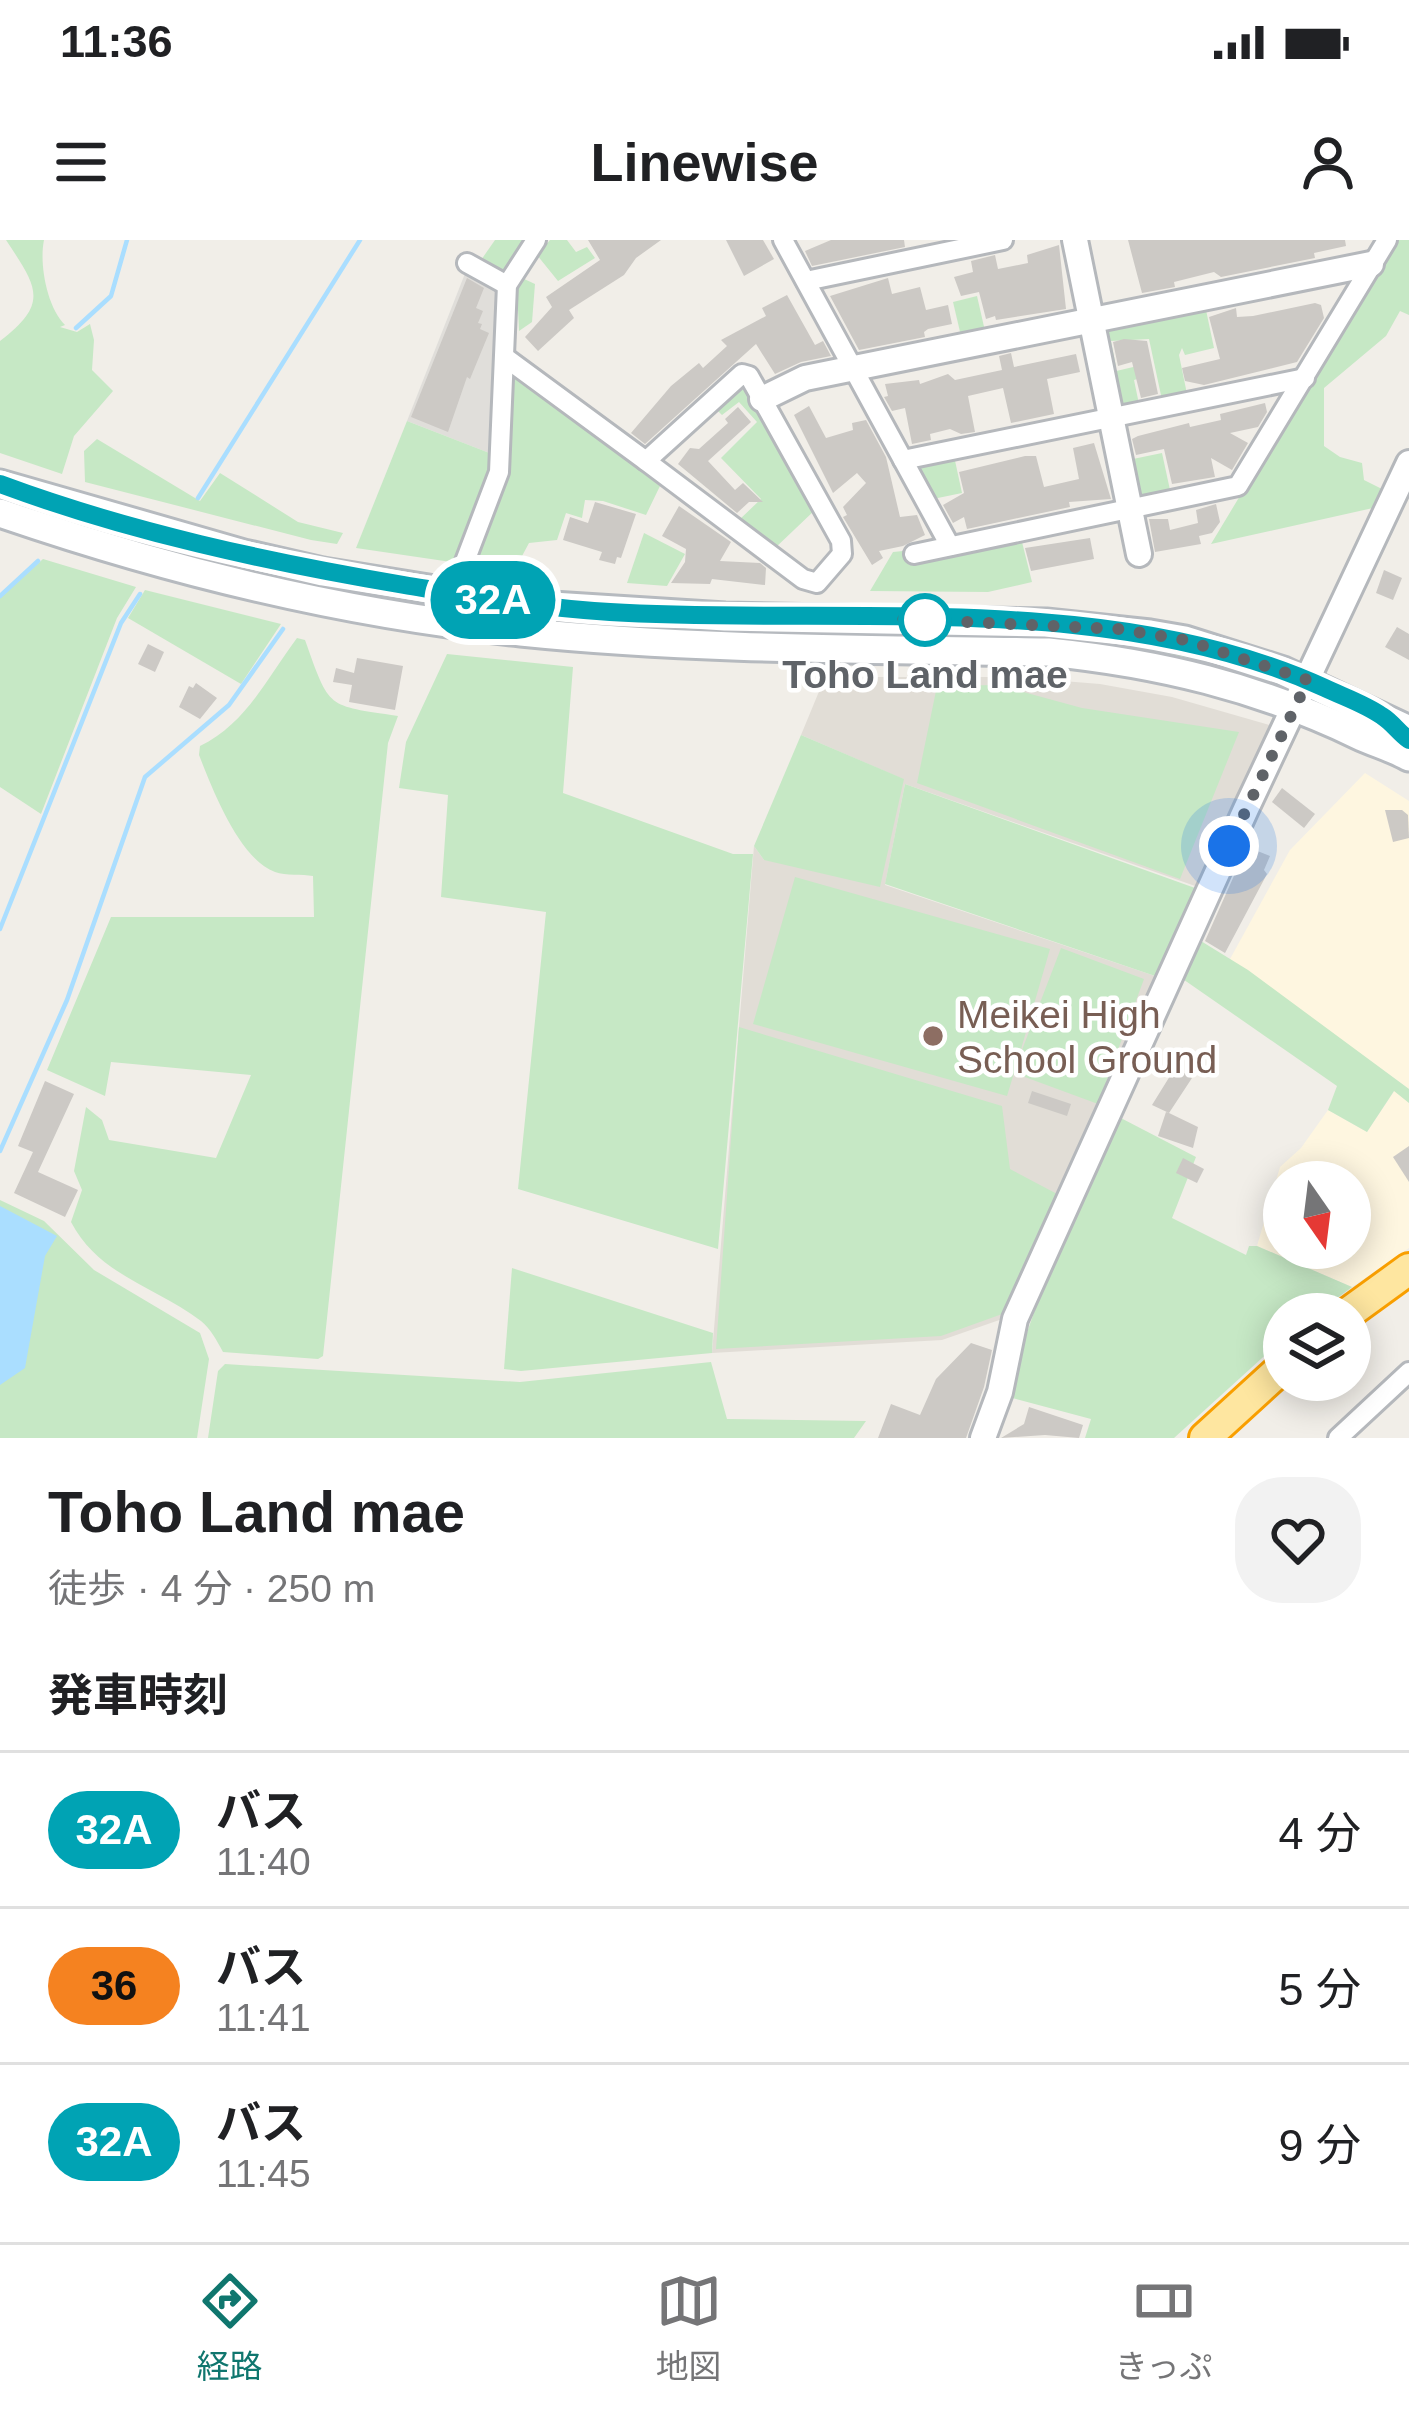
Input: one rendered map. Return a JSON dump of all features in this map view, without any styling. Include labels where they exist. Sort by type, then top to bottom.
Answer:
[{"type":"highway","points":[[1371,1297],[1409,1269]]},
{"type":"highway","points":[[1205,1438],[1263,1385]]},
{"type":"main road","points":[[0,484],[244,554],[453,593],[609,612],[1046,623],[1185,640],[1308,680],[1397,723],[1409,740]]},
{"type":"main road","points":[[0,513],[237,583],[447,623],[613,640],[1048,652],[1119,659],[1225,682],[1294,706],[1409,757]]},
{"type":"main road","points":[[1365,738],[1409,770]]},
{"type":"street","points":[[453,593],[499,472],[507,285],[536,240]]},
{"type":"street","points":[[782,240],[950,547]]},
{"type":"street","points":[[806,281],[1003,240]]},
{"type":"street","points":[[1075,240],[1139,554]]},
{"type":"street","points":[[914,554],[1238,485],[1387,240]]},
{"type":"street","points":[[467,263],[507,285]]},
{"type":"street","points":[[762,398],[805,378],[1371,264]]},
{"type":"street","points":[[506,358],[803,579],[817,583]]},
{"type":"street","points":[[646,461],[742,374],[749,376],[841,541],[842,554],[817,583]]},
{"type":"street","points":[[903,460],[1305,378]]},
{"type":"street","points":[[983,1438],[1000,1392],[1015,1319],[1409,463]]},
{"type":"street","points":[[817,583],[830,648]]},
{"type":"street","points":[[1338,1438],[1409,1372]]},
{"type":"shaded area","points":[[466,271],[499,286],[492,454],[407,421]]},
{"type":"shaded area","name":"Meikei High School Ground","points":[[825,677],[1014,677],[1100,684],[1172,697],[1273,726],[1198,887],[905,784],[885,885],[1158,977],[1008,1317],[942,1340],[712,1353],[754,846],[764,860],[903,779],[801,735]]},
{"type":"shaded area","points":[[1365,773],[1409,801],[1409,1089],[1230,959],[1290,850]]},
{"type":"shaded area","points":[[1395,1090],[1409,1103],[1409,1248],[1352,1287],[1310,1269],[1371,1269],[1371,1161],[1287,1161],[1328,1110],[1367,1132]]},
{"type":"green space","points":[[6,240],[44,240],[46,285],[65,325],[60,327],[77,332],[90,324],[92,370],[113,391],[74,436],[62,474],[0,453],[0,341],[26,316],[33,294]]},
{"type":"green space","points":[[495,240],[526,240],[505,275],[479,263]]},
{"type":"green space","points":[[550,240],[567,240],[576,252],[587,247],[595,258],[558,281],[537,255]]},
{"type":"green space","points":[[1394,240],[1409,240],[1409,315],[1400,311],[1386,336],[1324,388],[1324,446],[1362,463],[1364,480],[1382,489],[1382,506],[1211,544]]},
{"type":"green space","points":[[522,278],[535,284],[532,322],[519,331],[517,288]]},
{"type":"green space","points":[[977,296],[985,331],[961,336],[953,302]]},
{"type":"green space","points":[[1206,310],[1214,348],[1185,355],[1182,348],[1179,355],[1187,394],[1162,400],[1149,339],[1111,341],[1116,367],[1112,368],[1106,339],[1109,330]]},
{"type":"green space","points":[[1146,364],[1144,377],[1134,380],[1139,404],[1125,407],[1119,402],[1112,372]]},
{"type":"green space","points":[[514,375],[660,486],[646,515],[585,500],[582,518],[566,513],[557,540],[529,543],[514,571],[470,567],[504,475]]},
{"type":"green space","points":[[738,389],[748,391],[815,510],[774,549],[738,521],[761,499],[721,458],[757,422],[739,402],[722,415],[716,409]]},
{"type":"green space","points":[[407,421],[492,454],[493,472],[458,563],[356,548]]},
{"type":"green space","points":[[97,439],[200,501],[220,473],[298,522],[343,533],[337,544],[311,540],[85,482],[84,451]]},
{"type":"green space","points":[[1162,453],[1170,490],[1141,496],[1133,459]]},
{"type":"green space","points":[[954,456],[962,493],[933,499],[917,469],[919,463]]},
{"type":"green space","points":[[61,516],[107,526],[304,585],[61,521]]},
{"type":"green space","points":[[644,533],[685,554],[667,586],[627,583]]},
{"type":"green space","points":[[1021,538],[1032,582],[988,592],[870,591],[893,552],[903,551],[910,562]]},
{"type":"green space","points":[[43,559],[136,587],[117,618],[41,814],[0,787],[0,598]]},
{"type":"green space","points":[[327,586],[817,635],[816,640],[628,634],[384,603]]},
{"type":"green space","points":[[145,590],[281,624],[241,684],[128,618]]},
{"type":"green space","points":[[1058,631],[1151,646],[1267,683],[914,642],[876,633]]},
{"type":"green space","points":[[297,638],[305,640],[320,680],[334,700],[398,716],[388,743],[323,1356],[318,1359],[223,1352],[201,1321],[113,1268],[71,1222],[82,1190],[74,1171],[86,1107],[102,1120],[109,1140],[216,1158],[251,1075],[111,1062],[105,1096],[47,1070],[111,917],[314,917],[313,876],[275,872],[250,853],[228,821],[199,755],[200,746],[243,713]]},
{"type":"green space","points":[[447,654],[573,667],[563,793],[733,854],[753,854],[718,1249],[518,1189],[546,912],[441,897],[448,795],[399,788],[406,742]]},
{"type":"green space","points":[[998,685],[1082,708],[1239,732],[1180,879],[917,783],[937,686]]},
{"type":"green space","points":[[801,735],[904,779],[880,887],[764,860],[754,846]]},
{"type":"green space","points":[[905,784],[1195,888],[1158,977],[885,884]]},
{"type":"green space","points":[[795,877],[1050,949],[1017,1063],[1061,948],[1144,979],[1098,1104],[1014,1073],[1007,1096],[753,1024]]},
{"type":"green space","points":[[1196,938],[1248,970],[1409,1089],[1409,1103],[1394,1091],[1367,1132],[1328,1110],[1337,1086],[1177,975]]},
{"type":"green space","points":[[739,1027],[1002,1106],[1010,1169],[1059,1195],[1005,1313],[941,1336],[716,1349]]},
{"type":"green space","points":[[1115,1115],[1196,1157],[1172,1218],[1246,1255],[1249,1246],[1263,1249],[1263,1269],[1310,1269],[1352,1287],[1344,1293],[1263,1293],[1263,1357],[1174,1438],[1085,1438],[1091,1419],[1005,1396],[1054,1255]]},
{"type":"green space","points":[[0,1200],[44,1221],[94,1270],[200,1333],[209,1359],[197,1438],[0,1438]]},
{"type":"green space","points":[[512,1268],[713,1333],[712,1353],[504,1369]]},
{"type":"green space","points":[[711,1362],[727,1419],[866,1421],[854,1438],[208,1438],[218,1371],[225,1364],[520,1382]]},
{"type":"water","points":[[0,1206],[57,1236],[45,1256],[25,1368],[0,1385]]},
{"type":"building","points":[[588,240],[661,240],[636,258],[624,275],[569,310],[574,318],[538,351],[525,337],[552,307],[546,297],[600,260]]},
{"type":"building","points":[[726,240],[763,240],[774,259],[744,276]]},
{"type":"building","points":[[831,240],[904,240],[905,247],[812,266],[805,251]]},
{"type":"building","points":[[1128,240],[1345,240],[1346,246],[1314,253],[1315,258],[1221,277],[1214,272],[1142,293]]},
{"type":"building","points":[[1059,245],[1066,309],[986,319],[979,292],[961,296],[954,277],[973,272],[971,261],[995,255],[998,269],[1028,263],[1027,255]]},
{"type":"building","points":[[467,278],[484,288],[476,308],[483,311],[480,329],[489,333],[448,432],[411,417]]},
{"type":"building","points":[[888,278],[892,294],[920,287],[926,310],[948,305],[952,324],[928,329],[925,337],[859,350],[830,296]]},
{"type":"building","points":[[787,295],[815,345],[823,341],[831,356],[775,374],[756,344],[645,444],[631,433],[671,386],[699,363],[703,368],[727,346],[721,340],[766,316],[762,308]]},
{"type":"building","points":[[1321,305],[1324,318],[1297,362],[1204,385],[1185,381],[1182,368],[1220,359],[1209,317],[1236,308],[1237,317],[1253,316]]},
{"type":"building","points":[[1147,341],[1158,394],[1141,398],[1132,362],[1118,366],[1113,342]]},
{"type":"building","points":[[1011,353],[1014,367],[1076,354],[1080,372],[1047,379],[1054,414],[1011,423],[1003,388],[968,396],[975,432],[961,434],[950,429],[912,444],[905,408],[892,411],[884,397],[888,396],[885,384],[919,380],[920,384],[948,374],[955,380],[1002,370],[999,356]]},
{"type":"building","points":[[1265,403],[1267,412],[1258,427],[1230,433],[1248,443],[1232,470],[1211,458],[1215,477],[1172,484],[1164,449],[1136,455],[1132,439],[1138,436],[1221,420],[1220,414]]},
{"type":"building","points":[[809,406],[826,438],[853,430],[852,423],[866,420],[886,457],[900,517],[917,515],[925,535],[879,551],[883,558],[872,565],[843,517],[847,515],[843,507],[866,483],[857,473],[833,493],[794,415]]},
{"type":"building","points":[[738,407],[751,422],[708,461],[735,490],[743,483],[763,502],[749,502],[737,513],[678,464],[690,448],[699,449],[728,423],[725,419]]},
{"type":"building","points":[[1094,443],[1111,499],[1069,502],[1070,507],[967,529],[964,517],[953,523],[943,505],[964,493],[959,472],[1025,456],[1036,456],[1044,487],[1079,479],[1073,448]]},
{"type":"building","points":[[595,502],[636,514],[615,564],[599,560],[602,552],[563,540],[570,517],[588,523]]},
{"type":"building","points":[[1216,504],[1220,522],[1212,533],[1199,536],[1201,544],[1155,552],[1149,519],[1168,519],[1170,530],[1198,523],[1196,510]]},
{"type":"building","points":[[679,506],[731,542],[720,561],[760,563],[766,568],[765,585],[712,579],[710,584],[671,583],[685,562],[686,549],[662,536]]},
{"type":"building","points":[[1090,538],[1094,559],[1031,571],[1025,548]]},
{"type":"building","points":[[1384,570],[1402,578],[1393,600],[1376,593]]},
{"type":"building","points":[[1397,627],[1409,634],[1409,660],[1385,647]]},
{"type":"building","points":[[148,644],[164,652],[155,672],[138,664]]},
{"type":"building","points":[[357,658],[403,666],[395,710],[349,702],[352,685],[333,682],[336,668],[354,673]]},
{"type":"building","points":[[196,683],[217,698],[200,719],[179,707],[189,686]]},
{"type":"building","points":[[1282,788],[1315,814],[1304,828],[1272,802]]},
{"type":"building","points":[[1385,810],[1402,810],[1408,815],[1409,838],[1393,842]]},
{"type":"building","points":[[1255,850],[1270,856],[1264,870],[1267,874],[1225,953],[1205,941],[1241,860],[1249,864]]},
{"type":"building","points":[[1178,1069],[1192,1078],[1169,1113],[1152,1105]]},
{"type":"building","points":[[45,1081],[74,1094],[38,1172],[78,1190],[65,1217],[14,1193],[33,1152],[18,1146]]},
{"type":"building","points":[[1032,1091],[1071,1104],[1067,1116],[1028,1103]]},
{"type":"building","points":[[1166,1112],[1198,1127],[1193,1148],[1158,1136]]},
{"type":"building","points":[[1409,1146],[1409,1182],[1393,1157]]},
{"type":"building","points":[[1183,1158],[1204,1169],[1197,1183],[1176,1173]]},
{"type":"building","points":[[971,1343],[992,1350],[966,1438],[878,1438],[891,1404],[920,1415],[936,1379]]},
{"type":"building","points":[[1029,1407],[1083,1425],[1079,1438],[1001,1438],[1024,1424]]},
{"type":"waterway","points":[[76,328],[111,296],[127,240]]},
{"type":"waterway","points":[[198,498],[360,240]]},
{"type":"waterway","points":[[0,596],[38,561]]},
{"type":"waterway","points":[[0,929],[121,623],[140,594]]},
{"type":"waterway","points":[[0,1151],[67,1000],[145,777],[229,705],[283,629]]},
{"type":"bus line","name":"32A","points":[[0,484],[176,536],[323,572],[521,604],[725,617],[1046,623],[1185,640],[1308,680],[1385,717],[1409,740]]},
{"type":"place","name":"Toho Land mae","points":[[925,620]]},
{"type":"place","name":"Meikei High School Ground","points":[[933,1036]]},
{"type":"route","points":[[925,620],[903,619],[1118,629],[1185,640],[1308,680],[1229,846]]}]
